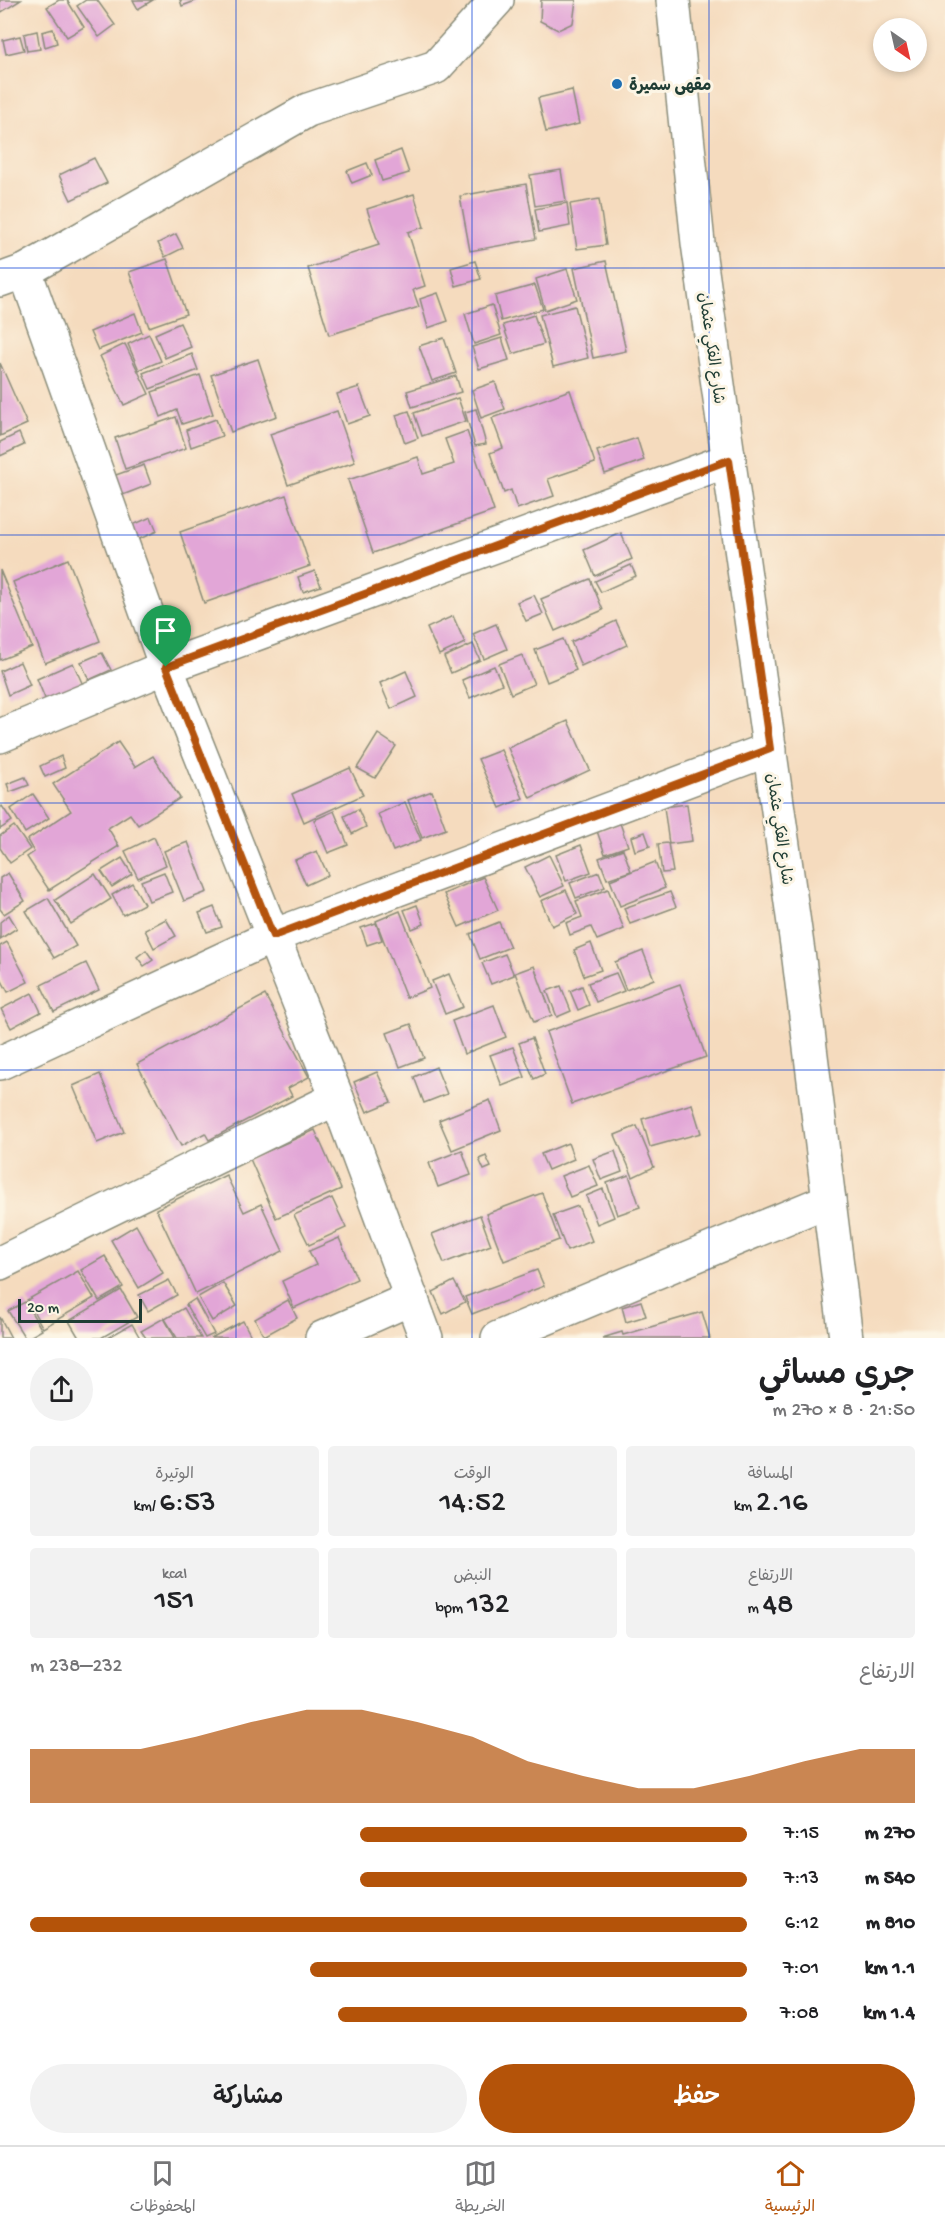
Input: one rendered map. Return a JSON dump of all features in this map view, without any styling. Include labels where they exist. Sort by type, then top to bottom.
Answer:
[{"type":"street","points":[[426,1338],[337,1098],[12,275],[308,110],[436,67],[497,0]]},
{"type":"street","name":"شارع الفكي عثمان","points":[[673,0],[698,243],[770,749],[846,1338]]},
{"type":"street","points":[[0,736],[166,667],[729,460]]},
{"type":"street","points":[[0,1064],[273,936],[770,749]]},
{"type":"street","points":[[0,1263],[337,1098]]},
{"type":"street","points":[[498,1338],[829,1200]]},
{"type":"street","points":[[322,1338],[412,1298]]},
{"type":"building","points":[[0,0],[21,0],[0,13]]},
{"type":"building","points":[[59,0],[67,0],[84,27],[67,37],[47,7]]},
{"type":"building","points":[[86,0],[97,0],[115,25],[99,37],[77,6]]},
{"type":"building","points":[[133,0],[153,0],[138,9]]},
{"type":"building","points":[[180,0],[198,0],[182,6]]},
{"type":"building","points":[[541,0],[576,0],[573,23],[558,30],[540,21]]},
{"type":"building","points":[[53,29],[57,43],[45,47],[42,32]]},
{"type":"building","points":[[37,31],[40,49],[27,51],[24,34]]},
{"type":"building","points":[[20,36],[24,50],[6,54],[3,40]]},
{"type":"building","points":[[572,90],[579,124],[546,132],[538,98]]},
{"type":"building","points":[[401,150],[409,173],[382,181],[375,160]]},
{"type":"building","points":[[94,158],[107,183],[71,200],[59,175]]},
{"type":"building","points":[[367,163],[372,175],[352,183],[347,171]]},
{"type":"building","points":[[561,170],[566,201],[535,206],[530,175]]},
{"type":"building","points":[[526,184],[536,239],[470,251],[460,196]]},
{"type":"building","points":[[414,194],[424,227],[408,232],[425,286],[413,290],[419,307],[329,335],[308,268],[379,245],[367,209]]},
{"type":"building","points":[[599,199],[606,245],[577,249],[570,204]]},
{"type":"building","points":[[567,203],[570,226],[539,232],[535,209]]},
{"type":"building","points":[[176,234],[183,248],[165,257],[158,243]]},
{"type":"building","points":[[167,259],[186,314],[149,327],[129,272]]},
{"type":"building","points":[[475,261],[481,279],[456,286],[451,268]]},
{"type":"building","points":[[606,261],[626,351],[593,358],[574,268]]},
{"type":"building","points":[[567,269],[577,299],[545,310],[536,279]]},
{"type":"building","points":[[535,285],[543,309],[501,321],[495,296]]},
{"type":"building","points":[[438,293],[448,321],[428,328],[420,299]]},
{"type":"building","points":[[492,305],[501,335],[474,344],[465,314]]},
{"type":"building","points":[[575,306],[588,358],[553,367],[540,315]]},
{"type":"building","points":[[135,313],[142,332],[98,350],[90,332]]},
{"type":"building","points":[[534,315],[544,344],[513,354],[503,325]]},
{"type":"building","points":[[180,323],[191,347],[165,358],[155,334]]},
{"type":"building","points":[[149,334],[161,361],[139,370],[128,344]]},
{"type":"building","points":[[444,338],[456,373],[432,381],[419,346]]},
{"type":"building","points":[[502,338],[509,360],[479,369],[472,347]]},
{"type":"building","points":[[125,344],[149,394],[124,405],[100,356]]},
{"type":"building","points":[[192,354],[198,370],[150,389],[143,373]]},
{"type":"building","points":[[258,359],[277,416],[231,432],[211,375]]},
{"type":"building","points":[[0,363],[27,424],[0,436]]},
{"type":"building","points":[[200,375],[213,414],[182,424],[177,410],[161,417],[152,392]]},
{"type":"building","points":[[456,376],[461,392],[412,407],[407,391]]},
{"type":"building","points":[[495,382],[505,409],[481,418],[472,390]]},
{"type":"building","points":[[359,387],[370,416],[347,424],[337,394]]},
{"type":"building","points":[[570,390],[595,463],[548,479],[554,496],[517,509],[511,490],[504,493],[490,453],[503,448],[492,418]]},
{"type":"building","points":[[458,398],[466,421],[422,436],[414,413]]},
{"type":"building","points":[[476,409],[486,444],[475,446],[465,412]]},
{"type":"building","points":[[337,411],[355,462],[288,485],[270,434]]},
{"type":"building","points":[[409,411],[418,438],[405,443],[396,415]]},
{"type":"building","points":[[176,417],[186,448],[125,469],[115,438]]},
{"type":"building","points":[[216,419],[222,436],[191,447],[186,430]]},
{"type":"building","points":[[467,431],[494,511],[373,553],[348,480],[418,457],[423,474],[454,464],[445,439]]},
{"type":"building","points":[[19,433],[24,445],[0,456],[0,442]]},
{"type":"building","points":[[637,438],[644,460],[605,474],[597,451]]},
{"type":"building","points":[[144,465],[151,484],[120,496],[113,476]]},
{"type":"building","points":[[286,495],[310,566],[204,603],[180,532]]},
{"type":"building","points":[[151,517],[157,531],[135,541],[128,527]]},
{"type":"building","points":[[621,533],[632,559],[595,576],[584,550]]},
{"type":"building","points":[[68,559],[100,641],[45,663],[13,582]]},
{"type":"building","points":[[631,565],[636,576],[601,592],[595,581]]},
{"type":"building","points":[[0,570],[32,647],[0,660]]},
{"type":"building","points":[[315,571],[321,586],[303,592],[298,577]]},
{"type":"building","points":[[590,579],[603,610],[555,631],[541,599]]},
{"type":"building","points":[[534,595],[543,614],[526,621],[517,602]]},
{"type":"building","points":[[453,616],[465,643],[439,655],[427,628]]},
{"type":"building","points":[[616,621],[627,645],[581,666],[571,642]]},
{"type":"building","points":[[496,624],[507,649],[484,659],[473,634]]},
{"type":"building","points":[[563,639],[576,670],[547,682],[535,650]]},
{"type":"building","points":[[473,644],[480,660],[451,673],[444,657]]},
{"type":"building","points":[[102,653],[111,670],[89,680],[81,662]]},
{"type":"building","points":[[522,655],[534,684],[511,694],[499,664]]},
{"type":"building","points":[[20,662],[30,685],[8,695],[0,671]]},
{"type":"building","points":[[73,663],[83,685],[46,701],[37,679]]},
{"type":"building","points":[[494,666],[502,684],[470,698],[462,680]]},
{"type":"building","points":[[406,671],[417,697],[391,709],[380,683]]},
{"type":"building","points":[[568,721],[590,770],[530,798],[508,748]]},
{"type":"building","points":[[378,734],[396,746],[375,778],[357,768]]},
{"type":"building","points":[[118,742],[135,767],[153,756],[180,798],[138,825],[130,814],[108,828],[119,846],[49,890],[27,857],[34,852],[27,840],[71,811],[53,784]]},
{"type":"building","points":[[501,750],[523,798],[500,808],[478,759]]},
{"type":"building","points":[[61,756],[65,768],[45,777],[40,766]]},
{"type":"building","points":[[350,768],[363,795],[304,822],[292,794]]},
{"type":"building","points":[[25,777],[29,785],[10,792],[7,784]]},
{"type":"building","points":[[432,791],[446,829],[422,838],[408,800]]},
{"type":"building","points":[[33,794],[49,818],[25,833],[11,809]]},
{"type":"building","points":[[405,802],[421,840],[393,851],[378,814]]},
{"type":"building","points":[[687,804],[692,841],[669,844],[664,807]]},
{"type":"building","points":[[2,806],[12,821],[0,829],[0,808]]},
{"type":"building","points":[[358,809],[366,827],[352,834],[344,816]]},
{"type":"building","points":[[334,811],[348,845],[328,853],[314,820]]},
{"type":"building","points":[[620,823],[628,846],[605,854],[597,831]]},
{"type":"building","points":[[14,826],[30,849],[10,863],[0,848],[0,836]]},
{"type":"building","points":[[645,832],[650,846],[635,851],[631,837]]},
{"type":"building","points":[[154,837],[166,865],[138,878],[125,851]]},
{"type":"building","points":[[188,842],[207,892],[184,901],[164,851]]},
{"type":"building","points":[[668,843],[673,872],[662,873],[658,844]]},
{"type":"building","points":[[581,845],[591,872],[566,881],[556,855]]},
{"type":"building","points":[[623,849],[631,871],[607,879],[599,858]]},
{"type":"building","points":[[317,851],[328,875],[306,885],[295,860]]},
{"type":"building","points":[[549,855],[564,886],[540,897],[525,867]]},
{"type":"building","points":[[122,858],[132,874],[112,887],[101,871]]},
{"type":"building","points":[[655,862],[665,888],[620,906],[610,880]]},
{"type":"building","points":[[164,872],[172,892],[149,901],[141,881]]},
{"type":"building","points":[[599,872],[605,887],[576,898],[570,883]]},
{"type":"building","points":[[8,873],[25,901],[4,914],[0,909],[0,878]]},
{"type":"building","points":[[95,874],[111,899],[71,924],[55,900]]},
{"type":"building","points":[[483,877],[498,910],[459,927],[444,894]]},
{"type":"building","points":[[132,883],[144,904],[123,915],[112,895]]},
{"type":"building","points":[[608,889],[624,929],[597,940],[591,927],[570,935],[566,923],[582,917],[576,901]]},
{"type":"building","points":[[566,890],[577,914],[552,926],[541,901]]},
{"type":"building","points":[[670,892],[676,907],[630,924],[624,908]]},
{"type":"building","points":[[48,898],[76,946],[54,958],[26,911]]},
{"type":"building","points":[[417,905],[424,924],[412,929],[404,910]]},
{"type":"building","points":[[214,907],[222,927],[207,932],[199,913]]},
{"type":"building","points":[[400,911],[430,988],[406,998],[376,921]]},
{"type":"building","points":[[9,915],[17,928],[0,939],[0,922]]},
{"type":"building","points":[[166,919],[176,936],[154,948],[145,930]]},
{"type":"building","points":[[499,922],[510,947],[480,959],[470,934]]},
{"type":"building","points":[[376,923],[382,940],[367,945],[361,928]]},
{"type":"building","points":[[7,942],[28,982],[8,992],[0,977],[0,946]]},
{"type":"building","points":[[591,943],[601,970],[584,976],[574,950]]},
{"type":"building","points":[[146,950],[153,960],[144,966],[137,957]]},
{"type":"building","points":[[643,951],[654,979],[626,990],[615,962]]},
{"type":"building","points":[[505,954],[514,975],[491,984],[482,963]]},
{"type":"building","points":[[86,963],[99,990],[54,1012],[41,985]]},
{"type":"building","points":[[534,966],[552,1015],[534,1022],[515,973]]},
{"type":"building","points":[[616,973],[624,991],[596,1002],[588,983]]},
{"type":"building","points":[[449,974],[463,1007],[445,1014],[432,981]]},
{"type":"building","points":[[680,984],[706,1057],[572,1104],[546,1032]]},
{"type":"building","points":[[561,986],[571,1011],[557,1017],[547,991]]},
{"type":"building","points":[[582,986],[589,1005],[578,1010],[570,991]]},
{"type":"building","points":[[32,993],[41,1012],[11,1028],[1,1009]]},
{"type":"building","points":[[265,995],[309,1077],[288,1088],[292,1096],[209,1140],[205,1133],[181,1146],[137,1064]]},
{"type":"building","points":[[494,1005],[506,1037],[464,1054],[452,1021]]},
{"type":"building","points":[[411,1024],[424,1058],[400,1067],[387,1033]]},
{"type":"building","points":[[532,1038],[545,1074],[534,1079],[519,1043]]},
{"type":"building","points":[[513,1047],[525,1077],[502,1086],[490,1055]]},
{"type":"building","points":[[436,1067],[447,1094],[424,1103],[414,1077]]},
{"type":"building","points":[[377,1072],[391,1102],[367,1112],[354,1082]]},
{"type":"building","points":[[100,1074],[124,1132],[97,1143],[73,1086]]},
{"type":"building","points":[[490,1100],[501,1130],[452,1150],[439,1120]]},
{"type":"building","points":[[692,1104],[701,1133],[650,1147],[642,1119]]},
{"type":"building","points":[[637,1126],[654,1167],[633,1177],[615,1135]]},
{"type":"building","points":[[315,1130],[341,1189],[276,1218],[250,1159]]},
{"type":"building","points":[[568,1143],[574,1159],[548,1170],[541,1154]]},
{"type":"building","points":[[462,1150],[471,1175],[438,1187],[429,1163]]},
{"type":"building","points":[[615,1151],[622,1172],[601,1180],[593,1159]]},
{"type":"building","points":[[486,1156],[491,1167],[484,1170],[479,1159]]},
{"type":"building","points":[[589,1165],[598,1186],[570,1197],[561,1176]]},
{"type":"building","points":[[226,1175],[244,1212],[261,1204],[283,1251],[196,1294],[156,1209]]},
{"type":"building","points":[[629,1175],[640,1207],[617,1215],[607,1183]]},
{"type":"building","points":[[603,1189],[614,1217],[597,1224],[586,1196]]},
{"type":"building","points":[[542,1193],[559,1240],[504,1261],[486,1214]]},
{"type":"building","points":[[332,1198],[346,1228],[309,1245],[294,1215]]},
{"type":"building","points":[[578,1206],[592,1241],[567,1251],[553,1215]]},
{"type":"building","points":[[480,1215],[491,1245],[444,1263],[432,1234]]},
{"type":"building","points":[[136,1225],[163,1273],[139,1288],[111,1240]]},
{"type":"building","points":[[339,1238],[357,1279],[294,1308],[282,1281],[316,1265],[309,1251]]},
{"type":"building","points":[[105,1256],[123,1287],[99,1301],[81,1270]]},
{"type":"building","points":[[537,1270],[544,1286],[472,1314],[465,1297]]},
{"type":"building","points":[[78,1271],[94,1298],[43,1328],[27,1300]]},
{"type":"building","points":[[169,1280],[177,1295],[148,1311],[139,1295]]},
{"type":"building","points":[[454,1281],[465,1302],[443,1314],[433,1292]]},
{"type":"building","points":[[223,1283],[237,1306],[212,1321],[198,1297]]},
{"type":"building","points":[[121,1290],[137,1317],[101,1338],[79,1338],[69,1321]]},
{"type":"building","points":[[195,1299],[214,1334],[205,1338],[186,1305]]},
{"type":"building","points":[[288,1300],[297,1318],[264,1336],[255,1319]]},
{"type":"building","points":[[641,1301],[646,1316],[626,1322],[622,1307]]},
{"type":"building","points":[[25,1302],[42,1330],[28,1338],[25,1338],[8,1311]]},
{"type":"building","points":[[184,1308],[201,1338],[177,1338],[165,1319]]},
{"type":"building","points":[[702,1312],[710,1338],[602,1338],[622,1332],[623,1335]]},
{"type":"building","points":[[0,1317],[11,1338],[0,1338]]},
{"type":"building","points":[[164,1318],[175,1338],[146,1338],[141,1331]]},
{"type":"building","points":[[243,1321],[252,1338],[211,1338]]},
{"type":"building","points":[[132,1324],[140,1338],[107,1338]]},
{"type":"place","name":"مقهى سميرة","points":[[617,84]]},
{"type":"route","points":[[729,460],[770,749],[273,936],[166,667],[729,460]]}]
